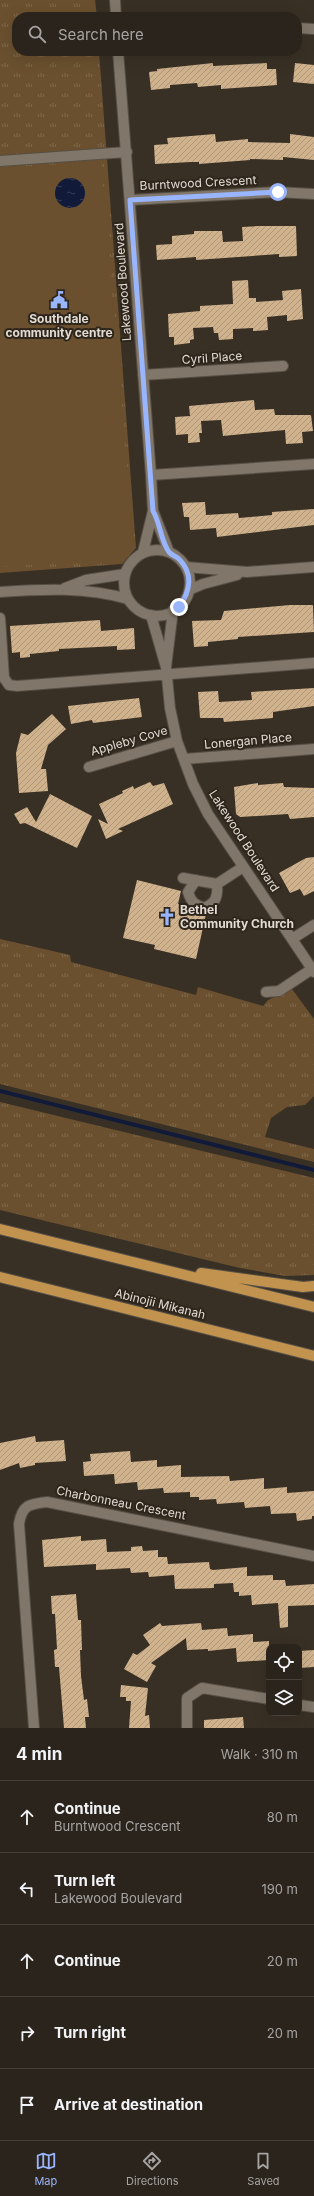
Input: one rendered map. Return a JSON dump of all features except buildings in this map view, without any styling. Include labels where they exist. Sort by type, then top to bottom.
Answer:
[{"type":"main road","points":[[0,1229],[314,1307]]},
{"type":"main road","points":[[151,1266],[303,1287],[314,1286]]},
{"type":"main road","name":"Abinojii Mikanah","points":[[0,1278],[314,1356]]},
{"type":"street","points":[[115,0],[116,12]]},
{"type":"street","points":[[302,28],[314,29]]},
{"type":"street","name":"Lakewood Boulevard","points":[[118,56],[127,152],[153,511],[143,552]]},
{"type":"street","points":[[0,161],[127,152]]},
{"type":"street","name":"Burntwood Crescent","points":[[130,200],[278,192],[314,194]]},
{"type":"street","name":"Cyril Place","points":[[143,375],[283,366]]},
{"type":"street","points":[[151,475],[314,464]]},
{"type":"street","name":"Lakewood Boulevard","points":[[153,511],[169,552]]},
{"type":"street","points":[[0,592],[63,588],[109,593],[128,599],[140,612],[151,615],[163,615],[179,607],[189,590],[189,580],[186,567],[179,558],[169,552],[158,550],[143,552],[134,558],[125,574],[124,580],[128,599]]},
{"type":"street","points":[[186,567],[247,572],[314,567]]},
{"type":"street","points":[[189,590],[203,584],[247,572]]},
{"type":"street","points":[[63,588],[86,580],[125,574]]},
{"type":"street","name":"Lakewood Boulevard","points":[[166,670],[173,610]]},
{"type":"street","name":"Lakewood Boulevard","points":[[151,615],[166,670],[170,708],[177,741],[208,814],[292,939],[312,965]]},
{"type":"street","points":[[0,618],[4,678],[9,685],[17,686],[166,670],[314,663]]},
{"type":"street","name":"Appleby Cove","points":[[89,767],[177,741]]},
{"type":"street","name":"Lonergan Place","points":[[184,759],[314,749]]},
{"type":"street","points":[[183,878],[218,884],[243,867]]},
{"type":"street","points":[[196,880],[188,892],[190,899],[195,905],[204,908],[216,900],[218,894],[218,884]]},
{"type":"street","points":[[292,939],[314,925]]},
{"type":"street","points":[[266,992],[279,991],[312,965]]},
{"type":"street","name":"Charbonneau Crescent","points":[[34,1728],[19,1524],[21,1513],[30,1504],[47,1502],[314,1556]]},
{"type":"street","points":[[187,1728],[187,1698],[202,1688],[266,1699]]},
{"type":"street","points":[[302,1706],[314,1708]]},
{"type":"green space","name":"Southdale community centre","points":[[0,0],[95,0],[96,12],[12,12],[12,56],[99,56],[136,548],[122,564],[0,573]]},
{"type":"green space","name":"Southdale community centre","points":[[101,162],[133,545],[121,558],[0,567],[0,168]]},
{"type":"green space","points":[[0,939],[70,955],[71,962],[196,995],[198,987],[263,1006],[268,1000],[292,989],[314,1019],[314,1096],[305,1105],[287,1107],[271,1118],[265,1137],[314,1149],[314,1162],[0,1084]]},
{"type":"green space","points":[[0,1102],[314,1178],[314,1275],[285,1276],[240,1268],[0,1210]]},
{"type":"water","points":[[70,178],[81,182],[85,193],[81,204],[70,208],[59,204],[55,193],[59,182]]},
{"type":"waterway","points":[[0,1091],[314,1170]]},
{"type":"place","name":"Southdale community centre","points":[[59,300]]},
{"type":"place","name":"Bethel Community Church","points":[[167,917]]},
{"type":"route","points":[[179,607],[186,598],[189,590],[189,580],[186,567],[179,558],[169,552],[153,511],[130,200],[278,192]]}]
